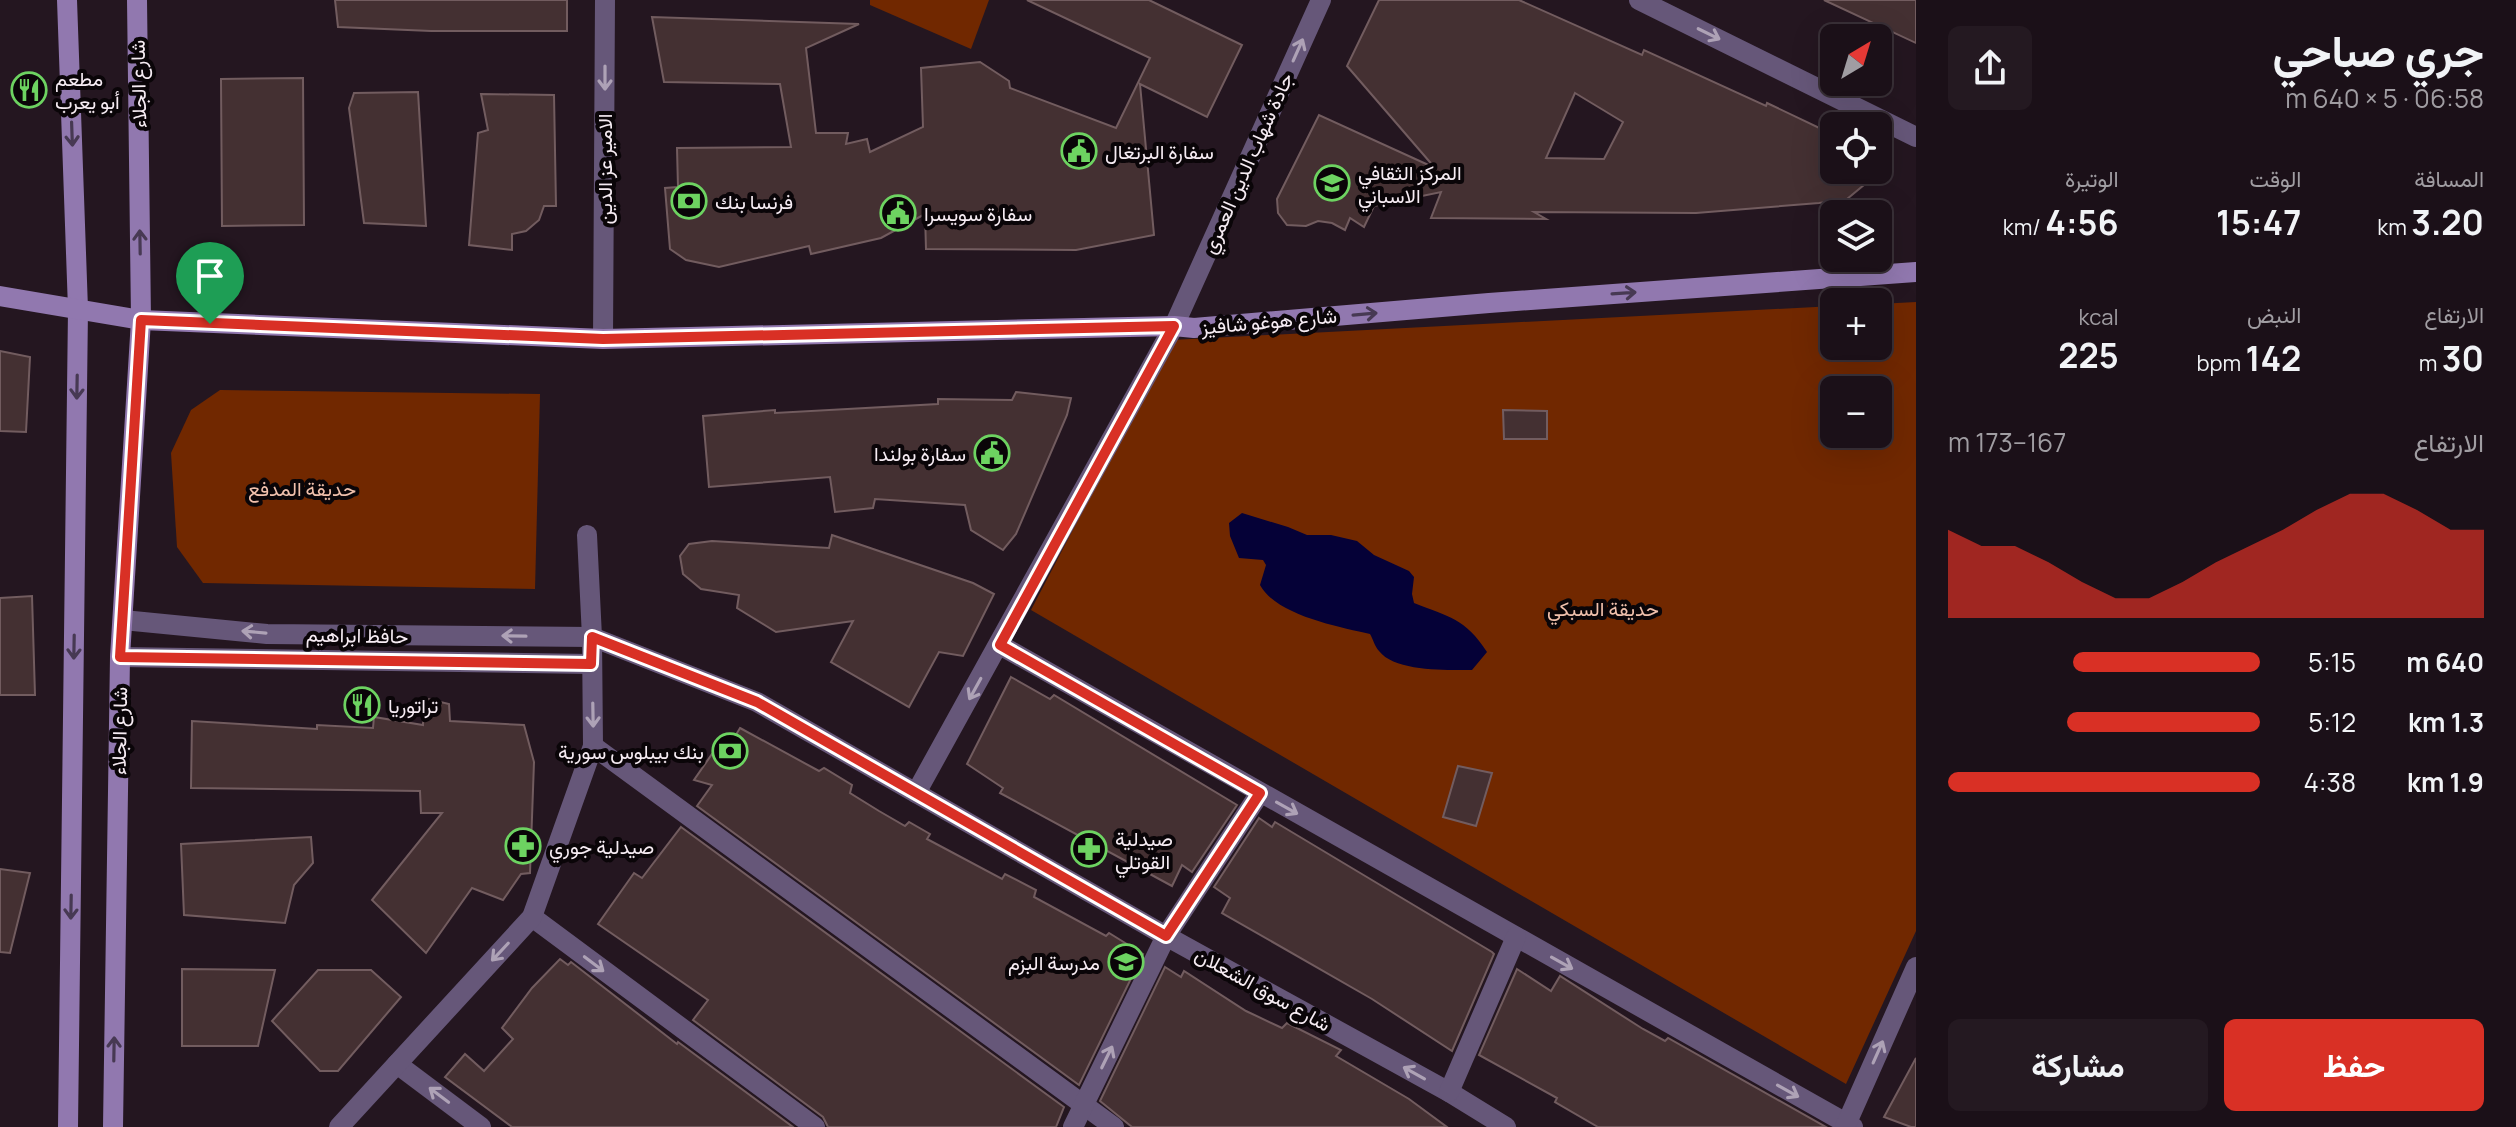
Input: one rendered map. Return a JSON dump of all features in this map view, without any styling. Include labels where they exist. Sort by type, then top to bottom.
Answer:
[{"type":"main road","points":[[67,0],[78,309],[68,1127]]},
{"type":"main road","name":"شارع الجلاء","points":[[113,1127],[120,657],[141,320],[137,0]]},
{"type":"main road","name":"شارع هوغو شافيز","points":[[0,296],[141,320],[603,339],[1194,328],[1916,272]]},
{"type":"street","name":"الامير عز الدين","points":[[603,339],[605,0]]},
{"type":"street","name":"جادة شهاب الدين العمري","points":[[916,793],[1174,326],[1321,0]]},
{"type":"street","points":[[1642,1],[1916,137]]},
{"type":"street","points":[[339,1127],[532,917],[593,746],[587,535]]},
{"type":"street","name":"حافظ ابراهيم","points":[[123,620],[267,634],[592,637]]},
{"type":"street","name":"شارع سوق الشعلان","points":[[592,637],[757,702],[1506,1127]]},
{"type":"street","points":[[1000,645],[1848,1126],[1916,967]]},
{"type":"street","points":[[120,657],[591,664]]},
{"type":"street","points":[[593,746],[1114,1127]]},
{"type":"street","points":[[1073,1127],[1166,936],[1260,793]]},
{"type":"street","points":[[532,917],[815,1127]]},
{"type":"street","points":[[1449,1092],[1516,937]]},
{"type":"street","points":[[397,1064],[481,1127]]},
{"type":"green space","points":[[870,0],[989,0],[971,49],[870,5]]},
{"type":"green space","name":"حديقة السبكي","points":[[1916,302],[1916,931],[1846,1084],[1031,610],[1172,340],[1820,307],[1820,360],[1892,360],[1892,303]]},
{"type":"green space","name":"حديقة المدفع","points":[[220,390],[540,394],[535,589],[203,583],[177,547],[171,453],[191,410]]},
{"type":"shaded area","points":[[1242,513],[1307,535],[1331,535],[1357,541],[1374,555],[1409,571],[1414,577],[1414,603],[1463,625],[1487,652],[1472,670],[1409,666],[1387,658],[1370,634],[1294,612],[1268,595],[1260,585],[1266,565],[1263,560],[1239,558],[1230,536],[1229,523]]},
{"type":"building","points":[[335,0],[567,0],[567,31],[338,27]]},
{"type":"building","points":[[1027,0],[1149,0],[1242,45],[1207,117],[1140,84],[1154,235],[1076,250],[926,249],[925,214],[881,238],[811,254],[809,246],[719,267],[686,260],[670,249],[665,188],[678,187],[677,148],[791,147],[780,84],[664,82],[652,17],[859,24],[806,48],[816,133],[848,133],[846,144],[867,139],[870,152],[923,127],[921,68],[980,62],[1009,81],[1010,88],[1116,128],[1150,58]]},
{"type":"building","points":[[1379,0],[1519,0],[1642,55],[1644,50],[1820,128],[1820,184],[1865,184],[1847,199],[1696,213],[1534,212],[1546,219],[1431,218],[1441,192],[1374,206],[1364,227],[1350,218],[1345,230],[1332,223],[1318,221],[1306,226],[1287,225],[1278,213],[1277,199],[1319,115],[1435,168],[1347,66]],"holes":[[[1575,93],[1623,122],[1604,159],[1546,158]]]},
{"type":"building","points":[[1824,0],[1916,0],[1916,43],[1892,32],[1892,24],[1875,24]]},
{"type":"building","points":[[303,78],[304,225],[222,226],[221,79]]},
{"type":"building","points":[[418,92],[426,226],[364,223],[349,108],[354,93]]},
{"type":"building","points":[[481,94],[554,95],[556,206],[544,206],[539,220],[526,231],[512,234],[512,250],[469,245],[478,133],[488,130]]},
{"type":"building","points":[[0,351],[30,357],[26,432],[0,431]]},
{"type":"building","points":[[1016,392],[1071,398],[1067,415],[1016,534],[1003,550],[971,530],[965,505],[875,499],[873,508],[835,512],[830,477],[709,487],[703,416],[938,404],[938,399],[1012,400]]},
{"type":"building","points":[[1503,410],[1547,411],[1547,439],[1504,439]]},
{"type":"building","points":[[832,535],[973,583],[994,594],[963,656],[939,652],[909,707],[831,662],[853,621],[776,632],[737,608],[739,595],[701,589],[683,574],[680,556],[689,544],[712,541],[829,548]]},
{"type":"building","points":[[32,596],[35,695],[0,695],[0,598]]},
{"type":"building","points":[[1011,677],[1050,699],[1054,695],[1237,805],[1192,872],[1182,865],[1172,886],[1000,793],[1003,788],[967,764]]},
{"type":"building","points":[[424,698],[449,704],[450,721],[524,725],[534,762],[530,873],[521,874],[503,900],[472,888],[426,953],[372,900],[442,813],[421,813],[420,791],[191,788],[192,721],[317,729],[317,725],[373,728],[374,717],[423,725]]},
{"type":"building","points":[[740,728],[819,771],[824,768],[852,785],[850,793],[905,826],[909,822],[930,834],[927,839],[1002,879],[1005,874],[1036,890],[1034,897],[1106,936],[1109,933],[1143,954],[1079,1085],[697,806],[712,785],[694,780],[712,754],[721,760]]},
{"type":"building","points":[[1458,766],[1492,773],[1476,826],[1443,817]]},
{"type":"building","points":[[1259,818],[1272,827],[1275,822],[1494,954],[1452,1051],[1372,999],[1222,913],[1230,898],[1214,887]]},
{"type":"building","points":[[681,827],[1064,1107],[1056,1127],[828,1127],[823,1117],[693,1020],[708,1000],[598,924],[634,873],[642,878]]},
{"type":"building","points":[[311,837],[313,863],[294,885],[285,923],[184,915],[181,844]]},
{"type":"building","points":[[0,869],[30,873],[10,953],[0,952]]},
{"type":"building","points":[[560,959],[568,965],[571,962],[677,1044],[793,1127],[512,1127],[445,1077],[465,1054],[484,1071],[513,1039],[502,1028],[532,988]]},
{"type":"building","points":[[1165,967],[1181,977],[1184,971],[1246,1011],[1282,1028],[1287,1023],[1341,1050],[1336,1056],[1409,1099],[1447,1127],[1132,1127],[1100,1101]]},
{"type":"building","points":[[182,969],[275,970],[258,1046],[182,1046]]},
{"type":"building","points":[[1517,969],[1551,991],[1560,976],[1643,1029],[1665,1041],[1668,1038],[1826,1127],[1598,1127],[1555,1102],[1557,1098],[1479,1055]]},
{"type":"building","points":[[318,970],[371,970],[401,997],[338,1071],[320,1071],[272,1021]]},
{"type":"building","points":[[1916,1058],[1916,1127],[1911,1127],[1884,1117]]},
{"type":"place","name":"مطعم أبو يعرب","points":[[29,90]]},
{"type":"place","name":"سفارة البرتغال","points":[[1079,151]]},
{"type":"place","name":"المركز الثقافي الاسباني","points":[[1332,183]]},
{"type":"place","name":"فرنسا بنك","points":[[689,201]]},
{"type":"place","name":"سفارة سويسرا","points":[[898,213]]},
{"type":"place","name":"سفارة بولندا","points":[[992,453]]},
{"type":"place","name":"تراتوريا","points":[[362,705]]},
{"type":"place","name":"بنك بيبلوس سورية","points":[[730,751]]},
{"type":"place","name":"صيدلية جوري","points":[[523,846]]},
{"type":"place","name":"صيدلية القوتلي","points":[[1089,849]]},
{"type":"place","name":"مدرسة البزم","points":[[1126,962]]},
{"type":"route","points":[[141,320],[210,324],[603,339],[1174,326],[1000,645],[1260,793],[1166,936],[757,702],[592,637],[591,664],[120,657],[141,320]]}]
